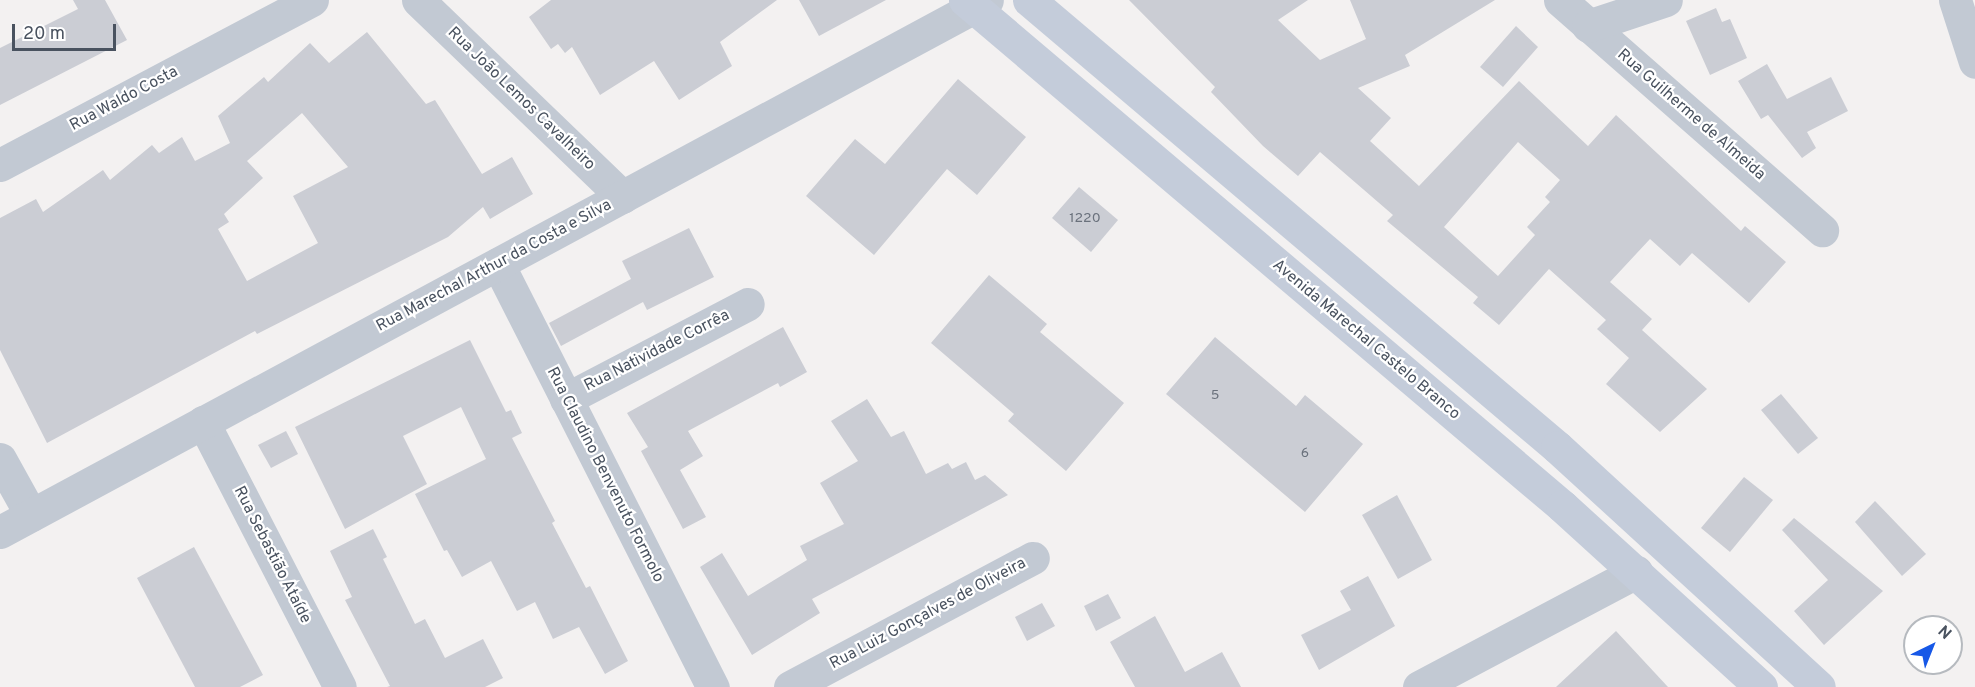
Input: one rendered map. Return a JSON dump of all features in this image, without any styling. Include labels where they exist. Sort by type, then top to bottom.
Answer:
[{"type":"street","name":"Rua Waldo Costa","points":[[0,165],[312,0]]},
{"type":"street","name":"Rua João Lemos Cavalheiro","points":[[418,0],[623,197]]},
{"type":"street","points":[[1029,0],[1557,447],[1687,564],[1818,687]]},
{"type":"street","name":"Rua Guilherme de Almeida","points":[[1560,0],[1822,230]]},
{"type":"street","points":[[1588,26],[1666,0]]},
{"type":"street","points":[[1955,0],[1975,62]]},
{"type":"street","name":"Rua Marechal Arthur da Costa e Silva","points":[[0,532],[623,197],[975,2]]},
{"type":"street","name":"Avenida Marechal Castelo Branco","points":[[975,2],[1636,572],[1761,687]]},
{"type":"street","name":"Rua Claudino Benvenuto Formolo","points":[[498,264],[713,687]]},
{"type":"street","name":"Rua Natividade Corrêa","points":[[566,399],[748,304]]},
{"type":"street","name":"Rua Sebastião Ataíde","points":[[203,422],[340,687]]},
{"type":"street","points":[[0,459],[31,515]]},
{"type":"street","name":"Rua Luiz Gonçalves de Oliveira","points":[[790,687],[1033,558]]},
{"type":"street","points":[[1419,687],[1636,572],[1687,564]]},
{"type":"building","points":[[73,0],[105,0],[127,40],[0,105],[0,48],[78,9]]},
{"type":"building","points":[[551,0],[777,0],[720,42],[732,66],[679,100],[654,61],[600,95],[572,47],[565,53],[558,44],[551,49],[529,17]]},
{"type":"building","points":[[799,0],[886,0],[819,36]]},
{"type":"building","points":[[1129,0],[1308,0],[1278,20],[1320,60],[1366,39],[1350,0],[1495,0],[1405,55],[1410,66],[1358,88],[1391,118],[1370,141],[1419,186],[1519,81],[1588,146],[1616,115],[1741,231],[1745,226],[1786,262],[1749,303],[1692,253],[1680,266],[1650,239],[1610,282],[1652,319],[1642,330],[1707,389],[1660,432],[1606,384],[1629,358],[1597,329],[1606,320],[1549,269],[1499,325],[1473,303],[1478,297],[1387,221],[1393,215],[1320,152],[1298,176],[1263,146],[1211,92],[1215,87]],"holes":[[[1518,142],[1560,180],[1545,197],[1550,202],[1527,227],[1535,235],[1498,276],[1444,227]]]},
{"type":"building","points":[[1716,8],[1722,22],[1730,19],[1747,58],[1710,75],[1686,21]]},
{"type":"building","points":[[1516,26],[1538,47],[1503,87],[1480,67]]},
{"type":"building","points":[[367,32],[426,104],[435,100],[482,174],[512,157],[533,194],[490,219],[483,207],[448,237],[257,334],[255,331],[47,443],[0,350],[0,218],[36,199],[43,212],[103,170],[110,180],[152,145],[159,153],[182,137],[195,161],[230,143],[218,116],[264,77],[268,82],[310,43],[329,63]],"holes":[[[302,113],[348,167],[293,196],[318,243],[247,281],[218,229],[229,222],[224,214],[263,178],[247,161]]]},
{"type":"building","points":[[1767,64],[1787,99],[1831,77],[1848,111],[1807,132],[1816,148],[1802,158],[1768,115],[1761,119],[1738,81]]},
{"type":"building","points":[[958,79],[1026,137],[977,195],[947,169],[874,255],[806,196],[855,139],[885,164]]},
{"type":"building","points":[[1079,187],[1118,220],[1091,252],[1052,218]]},
{"type":"building","points":[[689,228],[714,277],[647,310],[643,302],[561,346],[549,323],[631,279],[622,261]]},
{"type":"building","points":[[989,275],[1047,324],[1040,332],[1124,403],[1066,471],[1008,421],[1014,414],[931,343]]},
{"type":"building","points":[[783,327],[807,372],[780,387],[778,383],[688,431],[703,456],[680,470],[706,517],[683,529],[641,451],[648,447],[627,413]]},
{"type":"building","points":[[1215,337],[1296,406],[1305,395],[1363,444],[1305,512],[1166,394]]},
{"type":"building","points":[[470,340],[506,412],[511,410],[522,433],[512,438],[555,521],[552,523],[586,588],[590,586],[628,661],[605,674],[579,627],[553,639],[535,602],[517,611],[491,561],[462,577],[447,550],[444,551],[415,494],[486,459],[461,407],[403,436],[427,484],[345,529],[295,427]]},
{"type":"building","points":[[1781,394],[1818,438],[1798,454],[1761,410]]},
{"type":"building","points":[[867,399],[891,437],[904,431],[926,474],[948,463],[952,469],[966,462],[975,480],[985,475],[1008,495],[812,599],[820,613],[752,655],[700,567],[722,553],[748,596],[807,560],[800,546],[844,524],[820,483],[858,461],[831,421]]},
{"type":"building","points":[[286,431],[298,454],[271,468],[258,445]]},
{"type":"building","points":[[1744,477],[1773,500],[1730,552],[1701,528]]},
{"type":"building","points":[[1397,495],[1432,560],[1398,579],[1362,515]]},
{"type":"building","points":[[1875,501],[1926,554],[1902,576],[1855,522]]},
{"type":"building","points":[[1794,518],[1883,591],[1824,645],[1794,611],[1828,580],[1782,530]]},
{"type":"building","points":[[373,529],[387,557],[383,559],[415,624],[425,619],[445,658],[483,639],[503,678],[485,687],[387,687],[390,686],[345,600],[352,597],[330,551]]},
{"type":"building","points":[[194,547],[263,675],[240,687],[195,687],[137,578]]},
{"type":"building","points":[[1368,576],[1395,626],[1319,670],[1301,635],[1351,610],[1340,591]]},
{"type":"building","points":[[1108,594],[1121,618],[1096,631],[1084,606]]},
{"type":"building","points":[[1042,603],[1055,626],[1027,641],[1015,617]]},
{"type":"building","points":[[1155,616],[1185,672],[1222,652],[1241,687],[1135,687],[1110,642]]},
{"type":"building","points":[[1616,631],[1668,687],[1556,687]]}]
